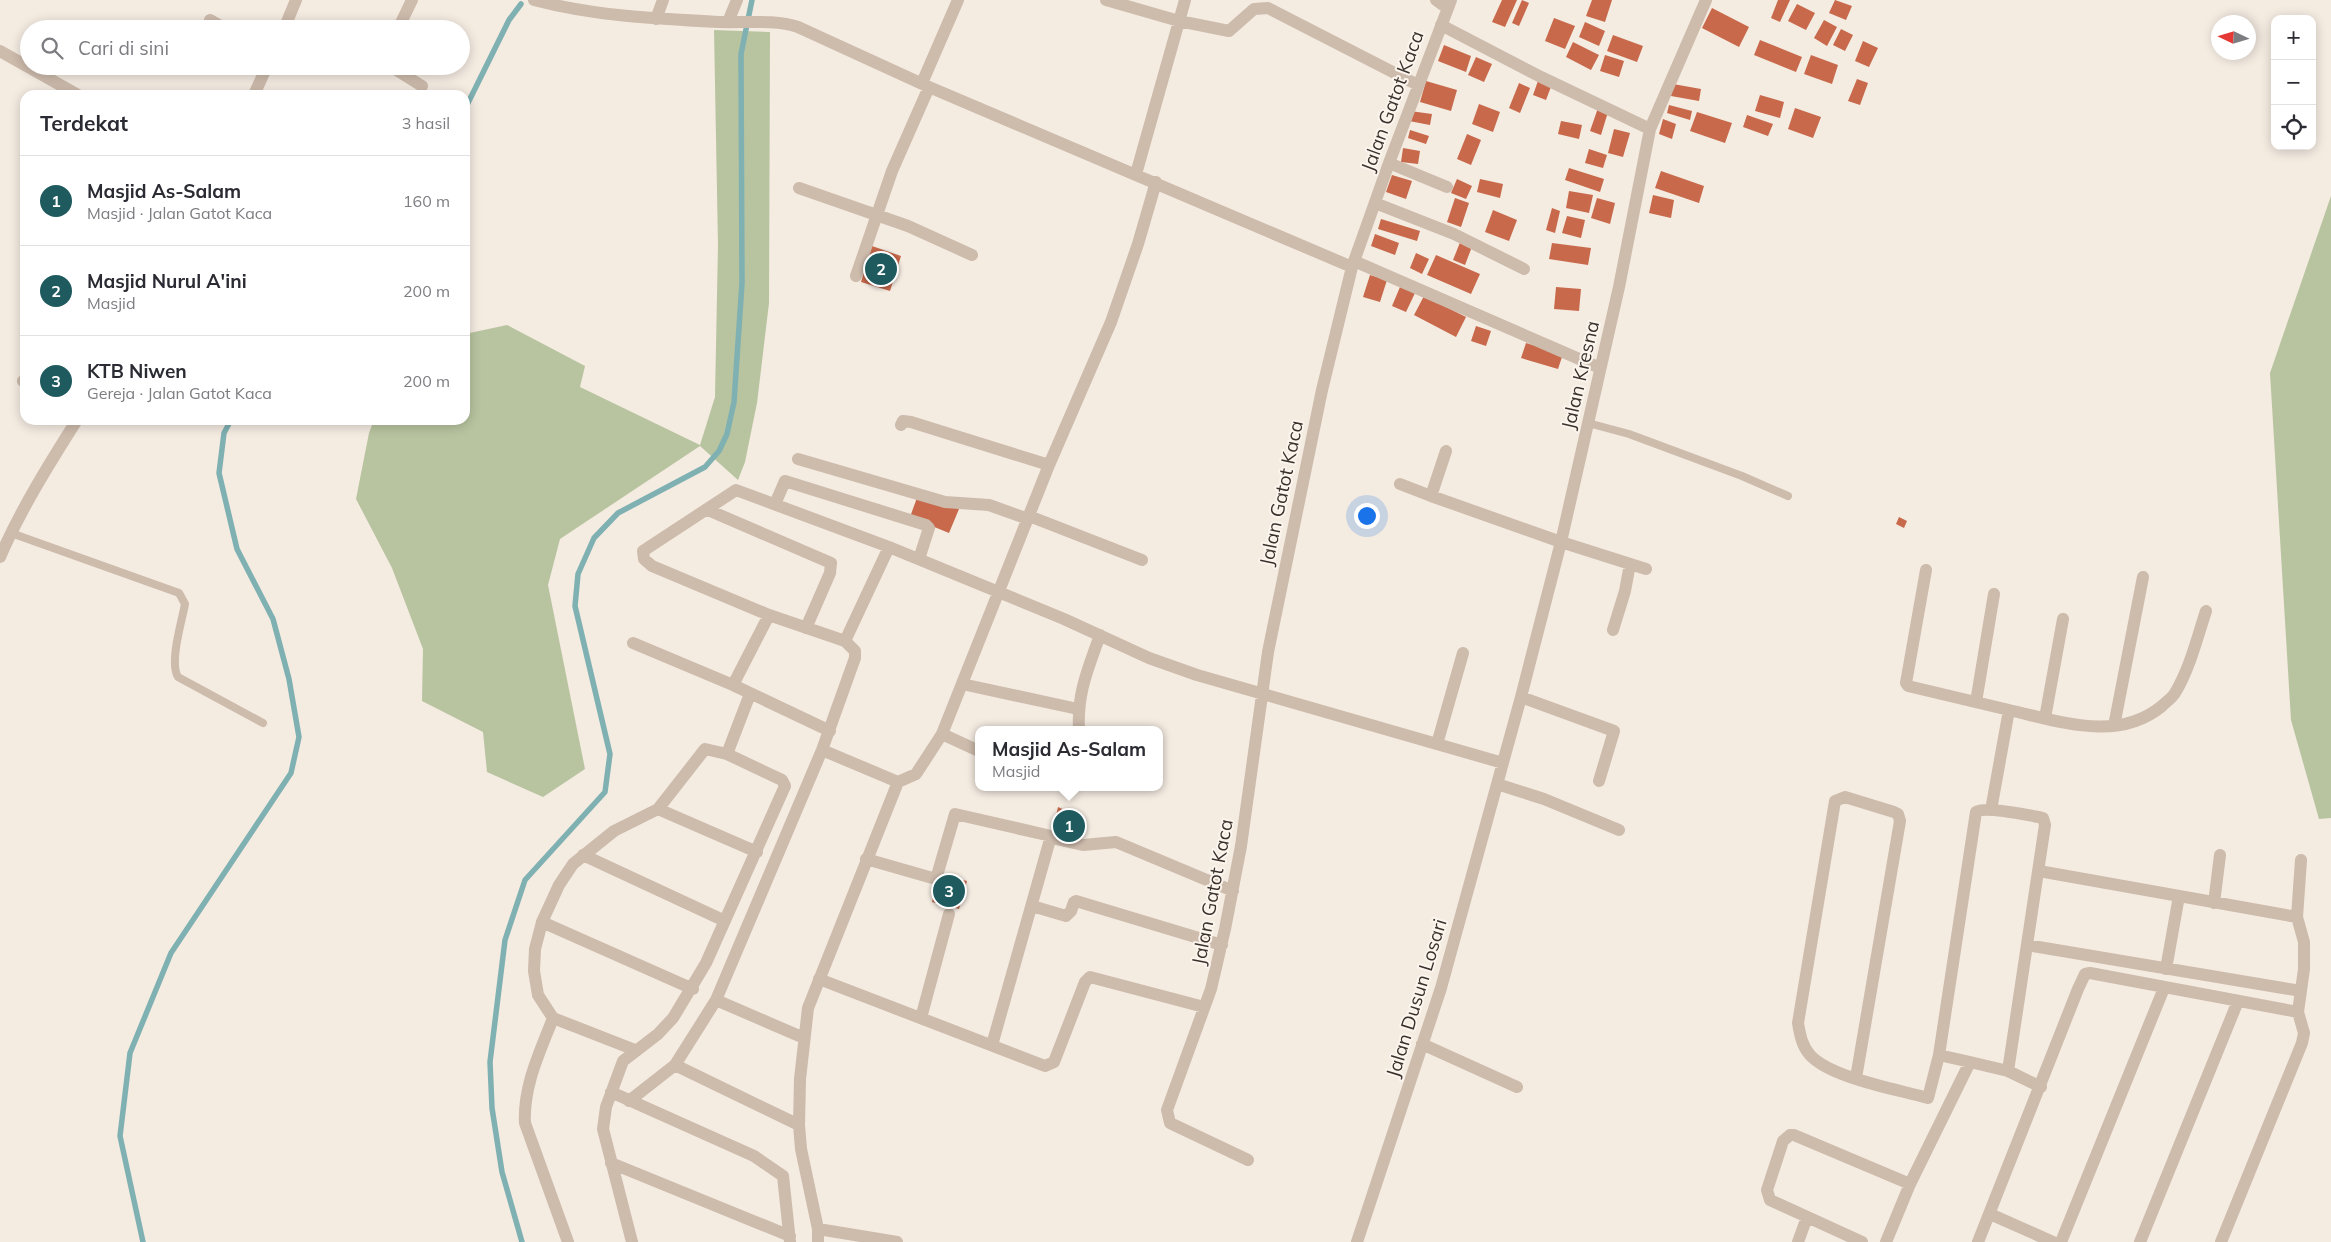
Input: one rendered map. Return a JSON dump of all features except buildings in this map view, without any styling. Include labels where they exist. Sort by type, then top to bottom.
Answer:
[{"type":"street","points":[[288,20],[296,0]]},
{"type":"street","points":[[402,20],[412,0]]},
{"type":"street","points":[[534,0],[580,5],[656,19],[761,24],[784,22],[926,85],[1600,368]]},
{"type":"street","points":[[656,19],[663,0]]},
{"type":"street","points":[[731,23],[737,0]]},
{"type":"street","points":[[856,276],[876,214],[958,0]]},
{"type":"street","points":[[1106,0],[1179,21],[1229,31],[1254,8],[1268,8],[1418,86]]},
{"type":"street","points":[[1136,174],[1185,0]]},
{"type":"street","points":[[1436,0],[1449,4]]},
{"type":"street","name":"Jalan Kresna","points":[[1503,764],[1561,542],[1619,287],[1650,129],[1706,0]]},
{"type":"street","name":"Jalan Gatot Kaca","points":[[1248,1160],[1170,1123],[1167,1110],[1211,989],[1222,945],[1242,846],[1268,652],[1322,390],[1353,264],[1389,162],[1449,4]]},
{"type":"street","points":[[1441,25],[1541,77],[1650,129]]},
{"type":"street","points":[[0,51],[20,62]]},
{"type":"street","points":[[43,75],[69,90]]},
{"type":"street","points":[[256,90],[263,75]]},
{"type":"street","points":[[404,75],[422,86]]},
{"type":"street","points":[[1389,162],[1446,187]]},
{"type":"street","points":[[897,1242],[818,1236],[801,1149],[799,1125],[800,1079],[808,1008],[898,782],[916,774],[942,734],[1049,465],[1111,322],[1138,244],[1156,182]]},
{"type":"street","points":[[799,188],[908,226],[972,254]]},
{"type":"street","points":[[1375,203],[1454,234],[1524,269]]},
{"type":"street","points":[[901,425],[903,421],[911,422],[1049,465]]},
{"type":"street","points":[[0,557],[11,533],[74,425]]},
{"type":"street","points":[[1431,496],[1446,451]]},
{"type":"street","points":[[798,459],[945,502],[989,505],[1142,560]]},
{"type":"street","points":[[775,504],[783,482],[785,482],[926,525],[929,528],[919,559]]},
{"type":"street","points":[[1400,484],[1561,542],[1646,569]]},
{"type":"street","points":[[629,1100],[675,1065],[716,1000],[830,731],[856,658],[855,651],[844,641],[769,615],[652,566],[644,559],[643,551],[736,490],[919,559],[1165,664],[1503,764]]},
{"type":"street","points":[[708,510],[831,564],[830,573],[806,628]]},
{"type":"street","points":[[844,641],[889,547]]},
{"type":"street","points":[[1613,630],[1625,590],[1630,564]]},
{"type":"street","points":[[1926,570],[1906,683],[1908,686],[2092,728],[2114,726],[2149,716],[2174,695],[2186,672],[2206,611]]},
{"type":"street","points":[[2114,726],[2143,577]]},
{"type":"street","points":[[1976,702],[1994,594]]},
{"type":"street","points":[[733,685],[769,615]]},
{"type":"street","points":[[2045,718],[2063,619]]},
{"type":"street","points":[[1079,726],[1078,709],[1082,683],[1100,635]]},
{"type":"street","points":[[633,643],[733,685],[830,731]]},
{"type":"street","points":[[1437,744],[1463,653]]},
{"type":"street","points":[[962,684],[1078,709]]},
{"type":"street","points":[[727,754],[750,694]]},
{"type":"street","points":[[1520,697],[1614,731],[1599,781]]},
{"type":"street","points":[[1990,810],[2009,710]]},
{"type":"street","points":[[942,734],[975,748]]},
{"type":"street","points":[[632,1242],[603,1129],[606,1107],[611,1092],[623,1061],[658,1034],[674,1018],[692,989],[786,786],[782,780],[727,754],[705,749],[658,809],[614,831],[573,864],[559,885],[542,922],[535,949],[535,982],[538,995],[553,1018],[635,1050]]},
{"type":"street","points":[[822,750],[898,782]]},
{"type":"street","name":"Jalan Dusun Losari","points":[[1357,1242],[1441,988],[1503,764]]},
{"type":"street","points":[[1498,784],[1544,799],[1619,830]]},
{"type":"street","points":[[1856,1078],[1900,821],[1898,814],[1894,812],[1845,797],[1835,801],[1798,1024],[1801,1040],[1809,1054],[1822,1066],[1856,1078],[1928,1098],[1948,1106]]},
{"type":"street","points":[[658,809],[757,852]]},
{"type":"street","points":[[1928,1098],[1939,1056],[1976,812],[1980,810],[2042,818],[2045,825],[2008,1071]]},
{"type":"street","points":[[866,859],[936,879],[955,814],[1083,845],[1116,842],[1233,891]]},
{"type":"street","points":[[992,1045],[1050,838]]},
{"type":"street","points":[[2214,903],[2220,854]]},
{"type":"street","points":[[583,855],[725,921]]},
{"type":"street","points":[[2222,1242],[2302,1043],[2304,1033],[2298,1012],[2304,969],[2304,942],[2297,917],[2301,860]]},
{"type":"street","points":[[2039,871],[2297,917]]},
{"type":"street","points":[[2166,969],[2179,896]]},
{"type":"street","points":[[1032,906],[1066,916],[1071,911],[1074,902],[1076,902],[1222,945]]},
{"type":"street","points":[[921,1018],[949,914]]},
{"type":"street","points":[[542,922],[692,989]]},
{"type":"street","points":[[2027,945],[2301,991]]},
{"type":"street","points":[[1978,1242],[2085,974],[2090,973],[2298,1012]]},
{"type":"street","points":[[819,979],[1045,1066],[1051,1065],[1085,982],[1090,977],[1204,1007]]},
{"type":"street","points":[[2061,1242],[2164,988]]},
{"type":"street","points":[[716,1000],[804,1038]]},
{"type":"street","points":[[2140,1242],[2238,1001]]},
{"type":"street","points":[[553,1018],[530,1080],[524,1106],[525,1123],[568,1242]]},
{"type":"street","points":[[1422,1044],[1517,1088]]},
{"type":"street","points":[[1939,1056],[2008,1071],[2041,1087]]},
{"type":"street","points":[[1886,1242],[1910,1184],[1970,1062]]},
{"type":"street","points":[[675,1065],[799,1125]]},
{"type":"street","points":[[611,1092],[754,1156],[783,1176],[790,1239],[611,1164]]},
{"type":"street","points":[[1862,1242],[1770,1200],[1766,1193],[1783,1141],[1790,1135],[1794,1135],[1910,1184]]},
{"type":"street","points":[[1990,1214],[2054,1242]]},
{"type":"street","points":[[1798,1242],[1807,1217]]},
{"type":"lane","points":[[1588,423],[1629,434],[1742,476],[1788,496]]},
{"type":"lane","points":[[11,533],[179,593],[185,604],[174,660],[175,671],[178,677],[263,723]]},
{"type":"green space","points":[[714,30],[770,32],[769,303],[757,403],[745,462],[738,480],[700,446],[560,539],[548,585],[585,769],[543,797],[487,772],[483,732],[422,701],[423,649],[392,568],[356,499],[369,433],[372,425],[470,425],[470,333],[507,325],[585,366],[580,387],[700,445],[715,397],[718,245]]},
{"type":"green space","points":[[2331,196],[2331,818],[2319,819],[2291,720],[2270,373]]},
{"type":"waterway","points":[[522,1242],[502,1172],[492,1108],[490,1062],[505,940],[525,880],[605,792],[610,754],[575,606],[578,574],[594,538],[618,513],[705,467],[719,451],[727,434],[734,402],[742,283],[741,54],[752,0]]},
{"type":"waterway","points":[[470,99],[509,20],[521,4]]},
{"type":"waterway","points":[[143,1242],[120,1136],[130,1053],[171,953],[291,773],[299,737],[289,679],[273,619],[237,549],[219,473],[224,433],[228,425]]},
{"type":"place","name":"Masjid Nurul A'ini","points":[[881,269]]},
{"type":"place","name":"Masjid As-Salam","points":[[1069,826]]},
{"type":"place","name":"KTB Niwen","points":[[949,891]]}]
